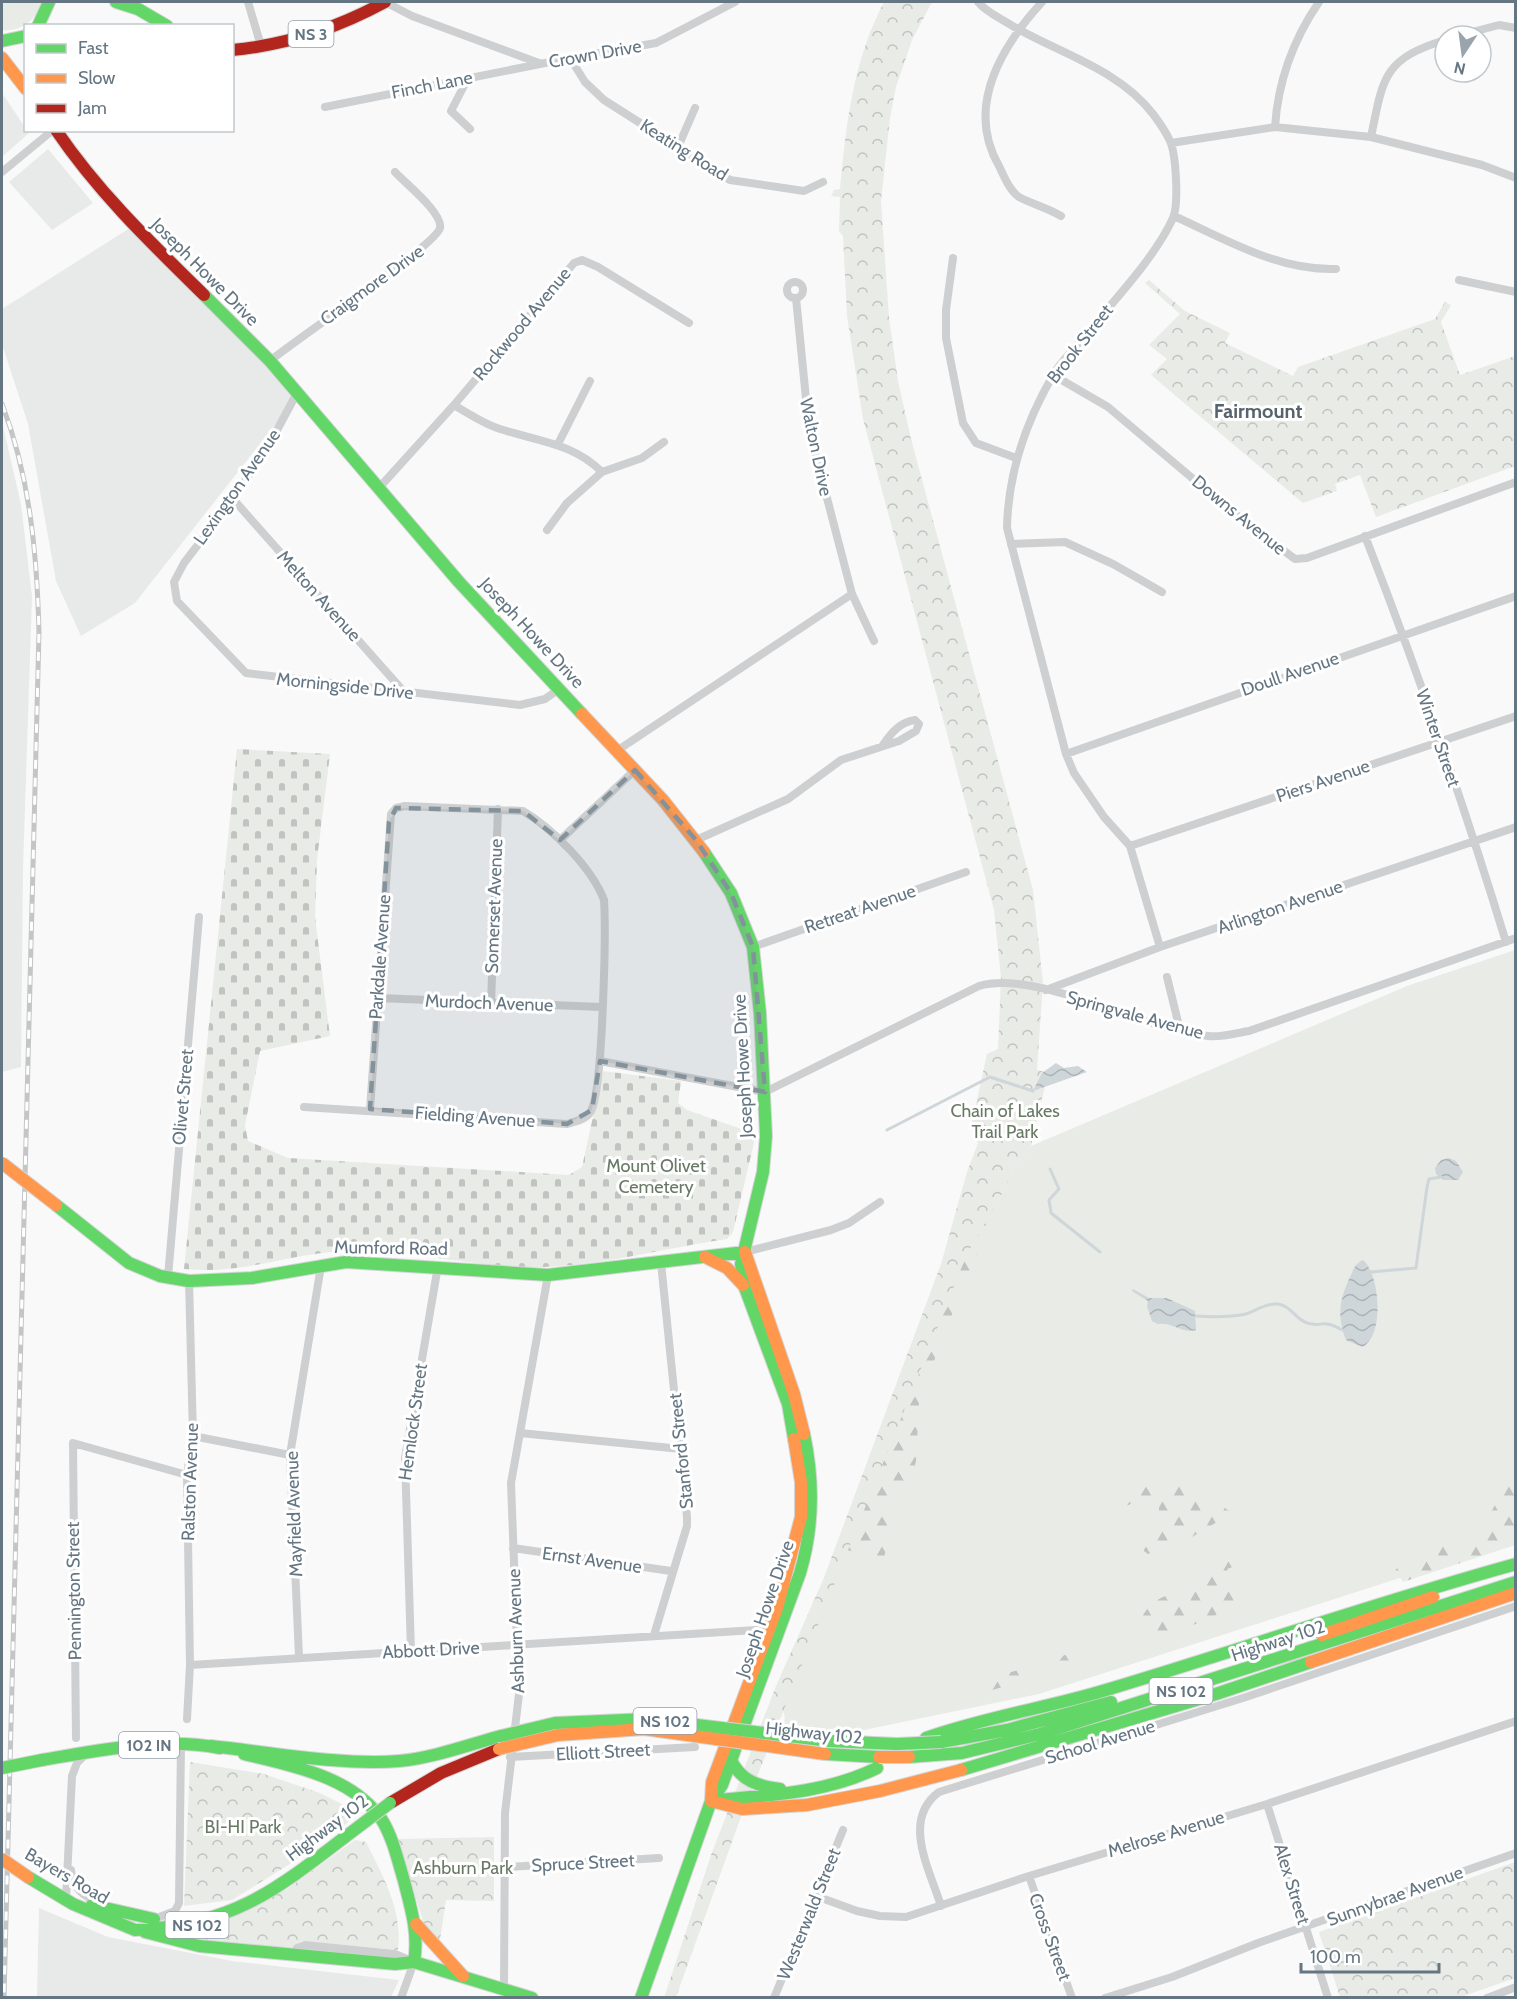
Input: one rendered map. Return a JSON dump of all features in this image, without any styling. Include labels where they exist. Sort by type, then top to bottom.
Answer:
[{"type":"main road","points":[[39,24],[49,2]]},
{"type":"main road","points":[[116,2],[163,24]]},
{"type":"main road","name":"NS 3","points":[[234,50],[261,46],[345,23],[385,2]]},
{"type":"main road","points":[[2,41],[24,36]]},
{"type":"main road","points":[[2,58],[24,86]]},
{"type":"main road","name":"Joseph Howe Drive","points":[[56,132],[81,167],[153,247],[298,391],[378,489],[459,582],[618,750],[696,840],[731,893],[753,947],[765,1092],[766,1136],[763,1172],[741,1264],[745,1288],[788,1404],[801,1482],[801,1517],[774,1629],[731,1760],[722,1785],[711,1801],[641,1998]]},
{"type":"main road","name":"Mumford Road","points":[[2,1163],[129,1263],[168,1277],[189,1281],[252,1278],[346,1262],[438,1266],[548,1275],[744,1252]]},
{"type":"main road","name":"Joseph Howe Drive","points":[[711,1801],[712,1782],[806,1550],[811,1525],[812,1497],[795,1393],[766,1317],[752,1264],[744,1252]]},
{"type":"main road","points":[[704,1257],[727,1266],[737,1274],[745,1288]]},
{"type":"main road","points":[[926,1738],[953,1727],[1104,1690],[1441,1584],[1515,1564]]},
{"type":"main road","name":"Highway 102","points":[[211,1746],[362,1761],[397,1761],[420,1758],[555,1723],[602,1719],[647,1719],[830,1741],[897,1744],[941,1742],[1007,1731],[1162,1687],[1515,1569]]},
{"type":"main road","name":"Highway 102","points":[[135,1930],[171,1929],[210,1922],[254,1902],[278,1888],[390,1803],[441,1773],[499,1749],[558,1735],[644,1730],[878,1763],[909,1757],[965,1752],[1009,1743],[1175,1693],[1515,1582]]},
{"type":"main road","points":[[711,1801],[742,1809],[807,1805],[880,1791],[1010,1758],[1216,1694],[1515,1593]]},
{"type":"main road","name":"102 IN","points":[[2,1768],[87,1753],[181,1744],[211,1746]]},
{"type":"main road","points":[[211,1746],[316,1775],[344,1787],[368,1803],[390,1837],[415,1923],[417,1945],[414,1962]]},
{"type":"main road","points":[[731,1760],[740,1776],[753,1784],[807,1791]]},
{"type":"main road","points":[[711,1801],[807,1791],[851,1781],[878,1763]]},
{"type":"main road","name":"Bayers Road","points":[[2,1859],[73,1905],[135,1930],[199,1946],[395,1964],[414,1962],[532,1998]]},
{"type":"main road","name":"NS 102","points":[[66,1899],[160,1918],[198,1918],[254,1902]]},
{"type":"main road","points":[[415,1923],[436,1949],[463,1976]]},
{"type":"main road","points":[[651,1972],[652,1998]]},
{"type":"street","points":[[248,2],[261,46]]},
{"type":"street","name":"Crown Drive","points":[[385,2],[412,16],[540,63],[656,43],[735,2]]},
{"type":"street","points":[[978,2],[983,8],[1017,29],[1112,77],[1137,97],[1152,114],[1171,143],[1176,180],[1174,216],[1272,260],[1314,270],[1336,269]]},
{"type":"street","points":[[1042,2],[1017,29],[997,65],[988,90],[985,126],[990,152],[1012,190],[1019,197],[1061,216]]},
{"type":"street","points":[[1275,127],[1277,99],[1295,42],[1319,2]]},
{"type":"street","points":[[1493,27],[1515,28]]},
{"type":"street","points":[[1371,137],[1382,83],[1393,66],[1417,48],[1433,43]]},
{"type":"street","name":"Keating Road","points":[[570,58],[592,91],[738,183],[804,191],[823,182]]},
{"type":"street","name":"Finch Lane","points":[[325,107],[540,63]]},
{"type":"street","points":[[468,78],[452,111],[470,129]]},
{"type":"street","points":[[678,147],[695,108]]},
{"type":"street","points":[[1171,143],[1275,127],[1371,137],[1482,165],[1515,178]]},
{"type":"street","points":[[2,172],[52,132]]},
{"type":"street","name":"Craigmore Drive","points":[[270,361],[413,257],[437,235],[440,228],[436,214],[395,172]]},
{"type":"street","name":"Brook Street","points":[[1160,947],[1130,846],[1104,817],[1074,774],[1066,754],[1006,528],[1007,503],[1016,458],[1032,415],[1053,375],[1130,280],[1174,216]]},
{"type":"street","points":[[953,258],[946,310],[946,338],[963,423],[976,443],[1016,458]]},
{"type":"street","name":"Rockwood Avenue","points":[[378,489],[454,405],[574,263],[582,260],[598,267],[689,323]]},
{"type":"street","points":[[1459,280],[1515,292]]},
{"type":"street","name":"Walton Drive","points":[[795,298],[809,429],[852,594],[874,641]]},
{"type":"street","name":"Downs Avenue","points":[[1053,375],[1108,407],[1295,559],[1307,558],[1515,482]]},
{"type":"street","points":[[558,444],[590,381]]},
{"type":"street","name":"Lexington Avenue","points":[[174,582],[184,563],[233,499],[269,445],[298,391]]},
{"type":"street","points":[[454,405],[499,429],[558,444],[593,463],[602,472]]},
{"type":"street","points":[[547,530],[567,503],[602,472],[642,458],[663,442]]},
{"type":"street","name":"Melton Avenue","points":[[233,499],[405,693]]},
{"type":"street","name":"Winter Street","points":[[1365,536],[1403,635],[1475,841],[1506,942]]},
{"type":"street","points":[[1011,544],[1065,542],[1113,564],[1162,592]]},
{"type":"street","name":"Morningside Drive","points":[[174,582],[177,601],[246,673],[520,705],[545,699],[560,690]]},
{"type":"street","points":[[618,750],[852,594]]},
{"type":"street","name":"Doull Avenue","points":[[1066,754],[1515,596]]},
{"type":"street","name":"Piers Avenue","points":[[1130,846],[1515,716]]},
{"type":"street","points":[[696,840],[788,799],[841,760],[883,745]]},
{"type":"street","points":[[560,840],[636,770]]},
{"type":"street","name":"Parkdale Avenue","points":[[370,1109],[391,814],[396,808],[498,809]]},
{"type":"street","points":[[498,809],[524,812],[539,820],[560,840],[600,889],[604,900],[600,1061],[765,1092]]},
{"type":"street","name":"Somerset Avenue","points":[[491,1004],[498,809]]},
{"type":"street","name":"Arlington Avenue","points":[[1046,990],[1160,947],[1515,827]]},
{"type":"street","name":"Retreat Avenue","points":[[753,947],[966,872]]},
{"type":"street","name":"Olivet Street","points":[[168,1277],[199,917]]},
{"type":"street","name":"Springvale Avenue","points":[[765,1092],[980,986],[1012,982],[1180,1030],[1209,1036],[1249,1031],[1515,938]]},
{"type":"street","points":[[1167,977],[1180,1030]]},
{"type":"street","name":"Murdoch Avenue","points":[[378,998],[601,1007]]},
{"type":"street","name":"Fielding Avenue","points":[[304,1107],[370,1109],[567,1124],[583,1119],[592,1110],[600,1061]]},
{"type":"street","points":[[744,1252],[831,1230],[849,1223],[880,1202]]},
{"type":"street","name":"Stanford Street","points":[[654,1635],[671,1571],[687,1526],[661,1263]]},
{"type":"street","name":"Mayfield Avenue","points":[[299,1657],[290,1455],[321,1266]]},
{"type":"street","name":"Hemlock Street","points":[[411,1651],[405,1458],[438,1266]]},
{"type":"street","name":"Ashburn Avenue","points":[[504,1989],[505,1813],[510,1757],[518,1717],[519,1646],[511,1483],[548,1275]]},
{"type":"street","name":"Ralston Avenue","points":[[187,1719],[190,1665],[187,1475],[193,1436],[189,1281]]},
{"type":"street","points":[[520,1433],[681,1449]]},
{"type":"street","points":[[193,1436],[290,1455]]},
{"type":"street","name":"Pennington Street","points":[[76,1738],[73,1443],[187,1475]]},
{"type":"street","name":"Ernst Avenue","points":[[513,1548],[671,1571]]},
{"type":"street","name":"School Avenue","points":[[941,1906],[918,1826],[924,1806],[939,1792],[1243,1698],[1515,1606]]},
{"type":"street","name":"Abbott Drive","points":[[190,1665],[774,1629]]},
{"type":"street","name":"Melrose Avenue","points":[[816,1896],[857,1911],[880,1916],[906,1917],[1029,1876],[1267,1804],[1515,1721]]},
{"type":"street","points":[[160,1918],[176,1911],[179,1903],[181,1744]]},
{"type":"street","name":"Elliott Street","points":[[510,1757],[696,1747]]},
{"type":"street","points":[[66,1899],[72,1776],[77,1763],[87,1753]]},
{"type":"street","name":"Alex Street","points":[[1267,1804],[1328,1998]]},
{"type":"street","name":"Westerwald Street","points":[[774,1998],[843,1830]]},
{"type":"street","name":"Sunnybrae Avenue","points":[[1105,1998],[1172,1977],[1515,1853]]},
{"type":"street","name":"Bayers Road","points":[[69,1854],[72,1876],[80,1893],[104,1904],[160,1918]]},
{"type":"street","name":"Spruce Street","points":[[506,1867],[659,1858]]},
{"type":"street","name":"Cross Street","points":[[1029,1876],[1072,1998]]},
{"type":"street","points":[[401,1998],[414,1962]]},
{"type":"street","points":[[1487,1998],[1515,1988]]},
{"type":"highlighted area","points":[[635,770],[696,840],[731,893],[753,947],[765,1092],[600,1061],[592,1110],[567,1124],[370,1109],[389,822],[396,808],[523,811],[560,840]]},
{"type":"shaded area","points":[[2,93],[24,126],[24,132],[29,133],[2,157]]},
{"type":"shaded area","points":[[48,149],[93,203],[52,230],[9,182]]},
{"type":"shaded area","points":[[133,226],[299,394],[135,603],[81,636],[56,581],[28,424],[2,344],[2,309]]},
{"type":"shaded area","points":[[2,422],[21,504],[32,596],[23,868],[21,1067],[2,1072]]},
{"type":"shaded area","points":[[39,1908],[108,1937],[232,1961],[399,1980],[391,1997],[37,1997]]},
{"type":"green space","points":[[2,2],[42,2],[36,14],[27,24],[15,29],[2,30]]},
{"type":"green space","name":"Chain of Lakes Trail Park","points":[[884,2],[932,2],[912,40],[896,87],[890,118],[881,201],[889,318],[898,381],[911,439],[1033,890],[1043,983],[1037,1070],[1048,1073],[1031,1146],[1014,1165],[1006,1187],[967,1254],[742,1814],[676,1997],[664,1998],[711,1855],[776,1686],[823,1580],[941,1264],[967,1172],[978,1143],[971,1127],[987,1054],[998,1049],[1001,978],[994,910],[863,419],[847,316],[843,236],[839,231],[840,197],[831,196],[834,190],[840,189],[848,117],[858,70],[873,24]]},
{"type":"green space","points":[[1149,280],[1185,311],[1230,333],[1225,343],[1293,376],[1298,367],[1435,319],[1445,302],[1451,305],[1441,322],[1460,375],[1515,356],[1515,466],[1376,517],[1360,475],[1335,484],[1337,491],[1303,503],[1151,375],[1167,359],[1149,345],[1180,314],[1145,283]]},
{"type":"green space","name":"Mount Olivet Cemetery","points":[[237,749],[330,754],[317,860],[315,917],[330,1036],[260,1051],[245,1125],[248,1141],[288,1158],[569,1175],[582,1167],[603,1071],[681,1081],[678,1103],[687,1110],[756,1134],[733,1232],[727,1239],[565,1266],[517,1267],[395,1253],[346,1251],[227,1269],[184,1269]]},
{"type":"green space","points":[[1515,950],[1515,1541],[1039,1694],[854,1732],[783,1729],[785,1717],[783,1710],[967,1254],[1006,1187],[1014,1165],[1031,1146],[1407,986]]},
{"type":"green space","points":[[1010,1167],[977,1251],[973,1273],[959,1297],[919,1402],[916,1461],[909,1489],[894,1503],[892,1530],[884,1557],[846,1550],[931,1320]]},
{"type":"green space","points":[[1515,1468],[1515,1545],[1403,1582],[1395,1570],[1437,1544],[1476,1540]]},
{"type":"green space","points":[[1182,1483],[1199,1490],[1232,1513],[1192,1537],[1148,1554],[1136,1545],[1141,1538],[1153,1531],[1159,1517],[1159,1508],[1143,1500],[1119,1509],[1115,1507],[1116,1499],[1146,1487],[1170,1491]]},
{"type":"green space","points":[[1239,1553],[1243,1563],[1227,1569],[1243,1596],[1210,1619],[1159,1637],[1141,1632],[1142,1619],[1155,1602],[1174,1595],[1183,1587],[1195,1585],[1197,1578],[1204,1577],[1221,1560]]},
{"type":"green space","points":[[1079,1646],[1088,1648],[1091,1659],[1062,1669],[1057,1664],[1063,1656]]},
{"type":"green space","points":[[1018,1670],[1035,1674],[1034,1678],[982,1693],[973,1693],[969,1687],[973,1683]]},
{"type":"green space","name":"BI-HI Park","points":[[190,1762],[264,1774],[320,1793],[350,1808],[354,1818],[301,1857],[232,1900],[184,1906]]},
{"type":"green space","name":"Ashburn Park","points":[[494,1837],[494,1901],[446,1900],[440,1940],[426,1930],[397,1839]]},
{"type":"green space","name":"BI-HI Park","points":[[355,1840],[366,1842],[390,1894],[398,1921],[398,1950],[302,1941],[288,1949],[196,1941],[174,1934],[287,1889]]},
{"type":"green space","points":[[1515,1862],[1515,1978],[1461,1997],[1340,1997],[1319,1932]]},
{"type":"water","points":[[1056,1063],[1064,1068],[1078,1066],[1087,1072],[1033,1091],[1042,1073]]},
{"type":"water","points":[[1449,1158],[1456,1161],[1463,1172],[1458,1180],[1443,1180],[1436,1174],[1435,1168],[1441,1160]]},
{"type":"water","points":[[1363,1260],[1369,1267],[1373,1278],[1378,1305],[1374,1331],[1369,1341],[1362,1347],[1346,1340],[1340,1315],[1347,1283],[1356,1266]]},
{"type":"water","points":[[1133,1289],[1149,1298],[1167,1298],[1195,1311],[1196,1330],[1186,1330],[1152,1321],[1147,1306],[1148,1301],[1132,1291]]},
{"type":"waterway","points":[[887,1130],[990,1077],[1033,1091]]},
{"type":"waterway","points":[[1050,1169],[1059,1189],[1049,1200],[1051,1213],[1100,1252]]},
{"type":"waterway","points":[[1371,1272],[1416,1268],[1429,1179],[1441,1177]]},
{"type":"waterway","points":[[1196,1316],[1240,1315],[1277,1304],[1286,1307],[1307,1323],[1326,1324],[1342,1330]]},
{"type":"railway","points":[[2,404],[19,459],[30,516],[39,632],[4,1998]]},
{"type":"traffic: fast","points":[[39,24],[49,2]]},
{"type":"traffic: fast","points":[[116,2],[138,9],[164,24]]},
{"type":"traffic: fast","points":[[2,41],[24,36]]},
{"type":"traffic: fast","points":[[204,295],[270,361],[459,582],[582,714]]},
{"type":"traffic: fast","points":[[704,852],[731,893],[753,947],[760,1013],[766,1136],[763,1172],[741,1264],[745,1288],[788,1404],[794,1439]]},
{"type":"traffic: fast","points":[[56,1205],[129,1263],[160,1276],[189,1281],[252,1278],[346,1262],[548,1275],[745,1252]]},
{"type":"traffic: fast","points":[[641,1998],[711,1801],[722,1785],[800,1573],[808,1538],[811,1504],[810,1469],[804,1434]]},
{"type":"traffic: fast","points":[[926,1738],[971,1724],[1106,1690],[1516,1564]]},
{"type":"traffic: fast","points":[[909,1757],[962,1753],[1040,1734],[1516,1582]]},
{"type":"traffic: fast","points":[[961,1770],[1216,1694],[1311,1662]]},
{"type":"traffic: fast","points":[[941,1742],[1007,1730],[1111,1702]]},
{"type":"traffic: fast","points":[[501,1736],[555,1723],[647,1719],[830,1741]]},
{"type":"traffic: fast","points":[[211,1746],[305,1758],[377,1762],[425,1757],[501,1736]]},
{"type":"traffic: fast","points":[[830,1741],[897,1744]]},
{"type":"traffic: fast","points":[[897,1744],[941,1742]]},
{"type":"traffic: fast","points":[[42,1760],[153,1744],[220,1748]]},
{"type":"traffic: fast","points":[[244,1754],[301,1769],[338,1783],[355,1793],[382,1820],[395,1850],[412,1911],[416,1941],[414,1962]]},
{"type":"traffic: fast","points":[[825,1754],[879,1757]]},
{"type":"traffic: fast","points":[[2,1768],[42,1760]]},
{"type":"traffic: fast","points":[[731,1760],[745,1778],[764,1786],[780,1789]]},
{"type":"traffic: fast","points":[[717,1800],[798,1792],[838,1783],[877,1768]]},
{"type":"traffic: fast","points":[[345,1837],[390,1803]]},
{"type":"traffic: fast","points":[[135,1930],[169,1927],[198,1921],[249,1903],[295,1875],[345,1837]]},
{"type":"traffic: fast","points":[[28,1877],[73,1904],[135,1930]]},
{"type":"traffic: fast","points":[[92,1905],[154,1919]]},
{"type":"traffic: fast","points":[[145,1932],[199,1946],[395,1964],[414,1962],[532,1998]]},
{"type":"traffic: slow","points":[[2,58],[24,86]]},
{"type":"traffic: slow","points":[[582,714],[663,800],[704,852]]},
{"type":"traffic: slow","points":[[2,1163],[56,1205]]},
{"type":"traffic: slow","points":[[745,1252],[794,1394],[804,1434]]},
{"type":"traffic: slow","points":[[705,1257],[727,1268],[743,1285]]},
{"type":"traffic: slow","points":[[711,1801],[712,1782],[777,1608],[801,1517],[801,1482],[794,1439]]},
{"type":"traffic: slow","points":[[1311,1662],[1516,1593]]},
{"type":"traffic: slow","points":[[1322,1635],[1433,1597]]},
{"type":"traffic: slow","points":[[499,1749],[558,1735],[644,1729],[825,1754]]},
{"type":"traffic: slow","points":[[879,1757],[909,1757]]},
{"type":"traffic: slow","points":[[711,1801],[742,1809],[807,1805],[880,1791],[961,1770]]},
{"type":"traffic: slow","points":[[2,1859],[28,1877]]},
{"type":"traffic: slow","points":[[416,1924],[463,1976]]},
{"type":"traffic: jam","points":[[234,50],[272,44],[311,34],[349,20],[385,2]]},
{"type":"traffic: jam","points":[[57,132],[107,196],[204,295]]},
{"type":"traffic: jam","points":[[390,1803],[441,1773],[499,1749]]},
{"type":"district","name":"Fairmount","points":[[1258,411]]}]
